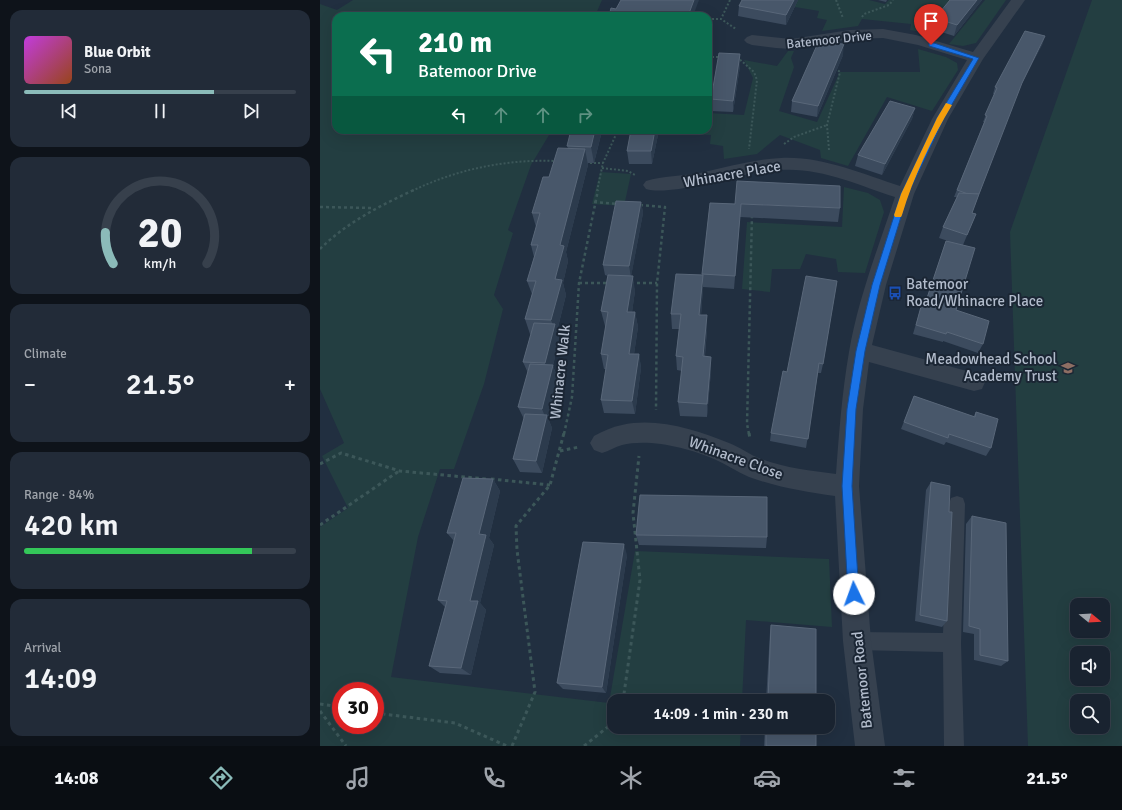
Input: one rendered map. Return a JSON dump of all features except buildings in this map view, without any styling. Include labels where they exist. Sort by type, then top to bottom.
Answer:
[{"type":"street","name":"Batemoor Road","points":[[870,746],[857,641],[847,486],[852,409],[860,351],[876,285],[905,194],[940,118],[976,58],[1018,0]]},
{"type":"street","name":"Batemoor Drive","points":[[752,40],[773,44],[790,44],[851,34],[871,33],[894,35],[916,40],[976,58]]},
{"type":"street","name":"Whinacre Place","points":[[652,185],[667,185],[707,178],[753,167],[782,164],[808,165],[905,194]]},
{"type":"street","points":[[860,351],[974,382]]},
{"type":"street","name":"Whinacre Close","points":[[602,443],[622,435],[649,432],[698,442],[720,450],[754,467],[810,483],[847,486]]},
{"type":"lane","points":[[954,746],[952,643],[957,504]]},
{"type":"lane","points":[[857,641],[952,643]]},
{"type":"path","points":[[721,19],[730,0]]},
{"type":"path","points":[[712,19],[721,19],[752,40]]},
{"type":"path","points":[[712,57],[723,57]]},
{"type":"path","points":[[731,57],[739,57],[754,72],[757,80],[748,157],[753,167]]},
{"type":"path","points":[[831,171],[827,125],[840,72],[835,68]]},
{"type":"path","name":"Whinacre Walk","points":[[512,746],[535,692],[516,550],[516,526],[550,485],[560,451],[572,397],[579,283],[603,163],[616,134]]},
{"type":"path","points":[[320,249],[327,242],[375,208],[432,181],[488,165],[532,160],[564,162]]},
{"type":"path","points":[[588,162],[603,163]]},
{"type":"path","points":[[320,207],[375,208]]},
{"type":"path","points":[[752,214],[747,424],[754,467]]},
{"type":"path","points":[[579,283],[610,283]]},
{"type":"path","points":[[626,283],[657,283]]},
{"type":"path","points":[[320,464],[340,453],[400,471],[550,485]]},
{"type":"path","points":[[320,525],[400,471]]},
{"type":"path","points":[[320,704],[332,706]]},
{"type":"path","points":[[320,711],[346,746]]},
{"type":"path","points":[[384,714],[455,723],[506,746]]},
{"type":"path","points":[[584,746],[607,728]]},
{"type":"green space","points":[[353,0],[602,0],[597,12],[332,12],[332,134],[550,134],[531,165],[508,230],[513,233],[494,295],[503,309],[484,384],[454,469],[440,469],[418,537],[391,677],[607,703],[607,734],[741,734],[740,746],[320,746],[320,527],[348,508],[322,456],[344,443],[320,389],[320,4],[337,10]]},
{"type":"green space","points":[[753,0],[869,0],[885,4],[889,0],[950,0],[921,32],[910,30],[911,24],[862,19],[858,26],[822,31],[827,20],[817,18],[819,11]]},
{"type":"green space","points":[[985,0],[1006,0],[976,43],[963,46],[949,44]]},
{"type":"green space","name":"Meadowhead School Academy Trust","points":[[1092,0],[1122,0],[1122,746],[1028,746],[1010,232]]},
{"type":"green space","points":[[918,49],[946,57],[957,63],[958,70],[932,111],[887,97],[848,166],[821,158],[820,150],[780,135],[757,154],[724,159],[723,146],[710,144],[711,135],[687,134],[712,134],[712,113],[744,115],[753,78],[744,60],[777,66],[788,51],[794,51],[791,58],[794,67],[779,111],[817,122],[840,72],[920,72]]},
{"type":"green space","points":[[600,172],[631,174],[624,206],[592,204]]},
{"type":"green space","points":[[844,187],[868,193],[880,200],[884,212],[865,273],[838,272],[836,259],[806,254],[800,269],[772,269],[770,292],[742,289],[747,222],[842,227]]},
{"type":"green space","points":[[635,551],[829,559],[832,627],[746,620],[742,694],[611,694]]},
{"type":"slow traffic","points":[[898,215],[905,194],[940,118],[949,105]]},
{"type":"place","name":"Batemoor Road/Whinacre Place","points":[[895,293]]},
{"type":"place","name":"Meadowhead School Academy Trust","points":[[1068,368]]},
{"type":"route","points":[[854,594],[847,486],[852,409],[860,351],[876,285],[905,194],[940,118],[976,58],[931,45]]}]
